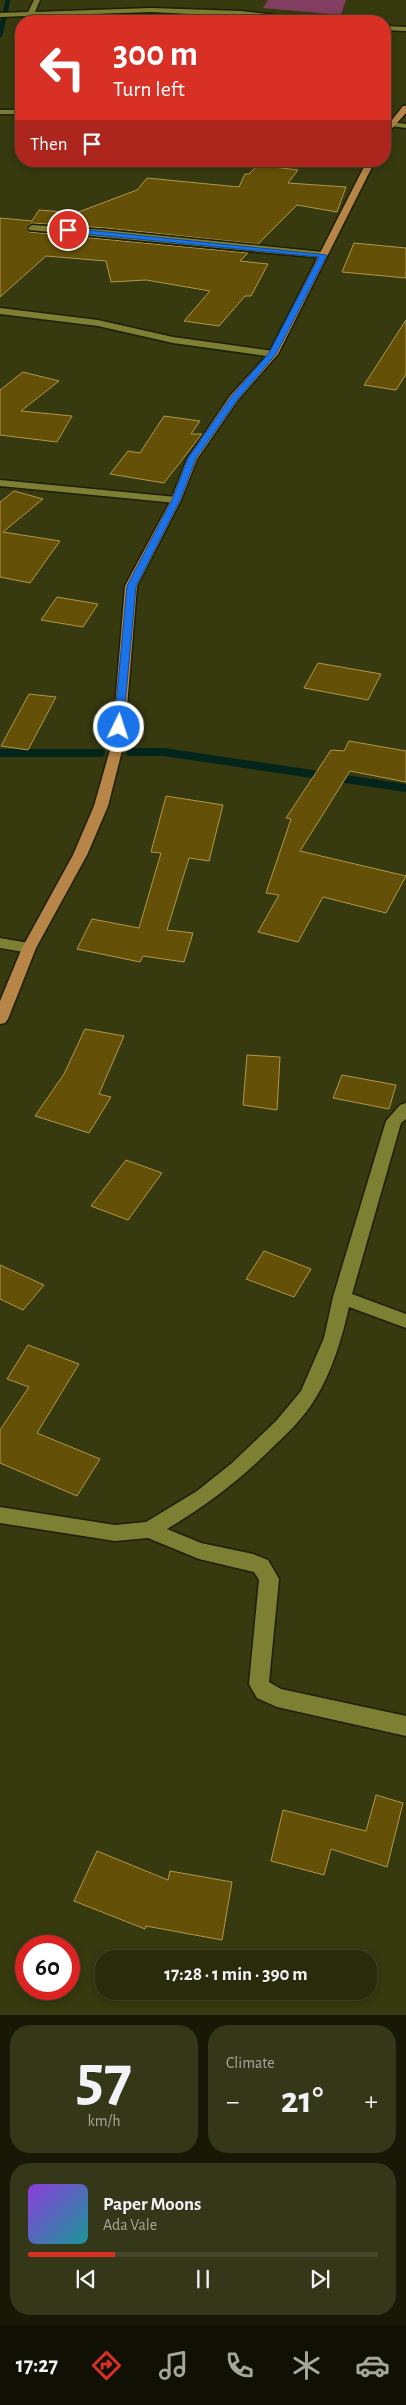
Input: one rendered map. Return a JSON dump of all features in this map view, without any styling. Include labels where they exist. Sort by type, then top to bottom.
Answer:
[{"type":"main road","points":[[391,126],[406,108]]},
{"type":"main road","points":[[0,1019],[29,948],[80,855],[101,806],[118,743],[132,586],[176,500],[192,458],[234,398],[273,354],[368,167]]},
{"type":"street","points":[[30,15],[37,0]]},
{"type":"street","points":[[58,15],[176,11],[261,15]]},
{"type":"street","points":[[0,15],[15,16]]},
{"type":"street","points":[[391,29],[406,30]]},
{"type":"street","points":[[0,112],[15,112]]},
{"type":"street","points":[[393,124],[406,126]]},
{"type":"street","points":[[32,228],[105,233],[323,255]]},
{"type":"street","points":[[0,311],[98,323],[173,340],[273,354]]},
{"type":"street","points":[[0,483],[70,492],[176,500]]},
{"type":"street","points":[[0,943],[29,948]]},
{"type":"street","points":[[0,1515],[115,1533],[149,1530],[204,1497],[240,1469],[283,1426],[308,1395],[333,1338],[342,1297],[394,1121],[406,1109]]},
{"type":"street","points":[[342,1297],[406,1321]]},
{"type":"street","points":[[149,1530],[200,1551],[234,1557],[261,1566],[269,1579],[259,1684],[264,1691],[276,1698],[406,1726]]},
{"type":"shaded area","points":[[268,0],[346,0],[341,15],[263,8]]},
{"type":"building","points":[[256,167],[298,170],[288,183],[346,187],[337,212],[297,205],[258,244],[105,228],[32,223],[26,228],[29,232],[248,253],[240,261],[268,264],[251,296],[245,296],[219,326],[184,321],[210,291],[146,280],[111,282],[106,261],[46,256],[0,297],[0,218],[32,221],[39,210],[76,213],[137,190],[147,178],[239,187],[245,174],[249,174]]},
{"type":"building","points":[[354,243],[406,248],[406,278],[342,272]]},
{"type":"building","points":[[406,320],[406,374],[396,390],[364,385]]},
{"type":"building","points":[[23,372],[59,381],[21,411],[72,416],[57,442],[0,435],[0,390]]},
{"type":"building","points":[[164,416],[200,421],[191,434],[202,434],[164,483],[110,474],[128,451],[140,453]]},
{"type":"building","points":[[14,491],[43,499],[3,532],[60,541],[30,583],[0,577],[0,502]]},
{"type":"building","points":[[57,597],[98,604],[83,627],[41,620]]},
{"type":"building","points":[[318,663],[381,674],[368,700],[304,688]]},
{"type":"building","points":[[29,694],[56,697],[28,750],[1,746]]},
{"type":"building","points":[[349,741],[406,751],[406,782],[350,771],[300,851],[406,876],[386,913],[323,897],[298,942],[258,932],[279,895],[266,893],[291,819],[286,818],[331,750],[344,751]]},
{"type":"building","points":[[166,796],[223,805],[209,861],[189,858],[167,930],[193,933],[184,962],[143,956],[140,962],[77,949],[92,919],[139,928],[161,853],[151,852]]},
{"type":"building","points":[[85,1029],[124,1036],[99,1094],[111,1097],[89,1133],[35,1116],[64,1074]]},
{"type":"building","points":[[247,1055],[280,1057],[277,1110],[243,1105]]},
{"type":"building","points":[[342,1075],[396,1085],[389,1109],[333,1098]]},
{"type":"building","points":[[126,1160],[162,1173],[128,1220],[91,1206]]},
{"type":"building","points":[[264,1251],[311,1269],[294,1297],[246,1279]]},
{"type":"building","points":[[0,1265],[44,1285],[23,1310],[0,1299]]},
{"type":"building","points":[[28,1345],[79,1364],[37,1433],[100,1459],[77,1496],[0,1463],[0,1430],[29,1387],[7,1379]]},
{"type":"building","points":[[376,1795],[403,1803],[387,1867],[331,1849],[324,1875],[271,1861],[283,1810],[366,1831]]},
{"type":"building","points":[[97,1851],[168,1880],[170,1871],[232,1882],[222,1940],[146,1926],[145,1929],[74,1901]]},
{"type":"waterway","points":[[0,35],[8,0]]},
{"type":"waterway","points":[[130,752],[164,752],[406,788]]},
{"type":"waterway","points":[[0,753],[101,753]]},
{"type":"route","points":[[68,230],[323,255],[273,354],[234,398],[192,458],[176,500],[132,586],[119,727]]}]
